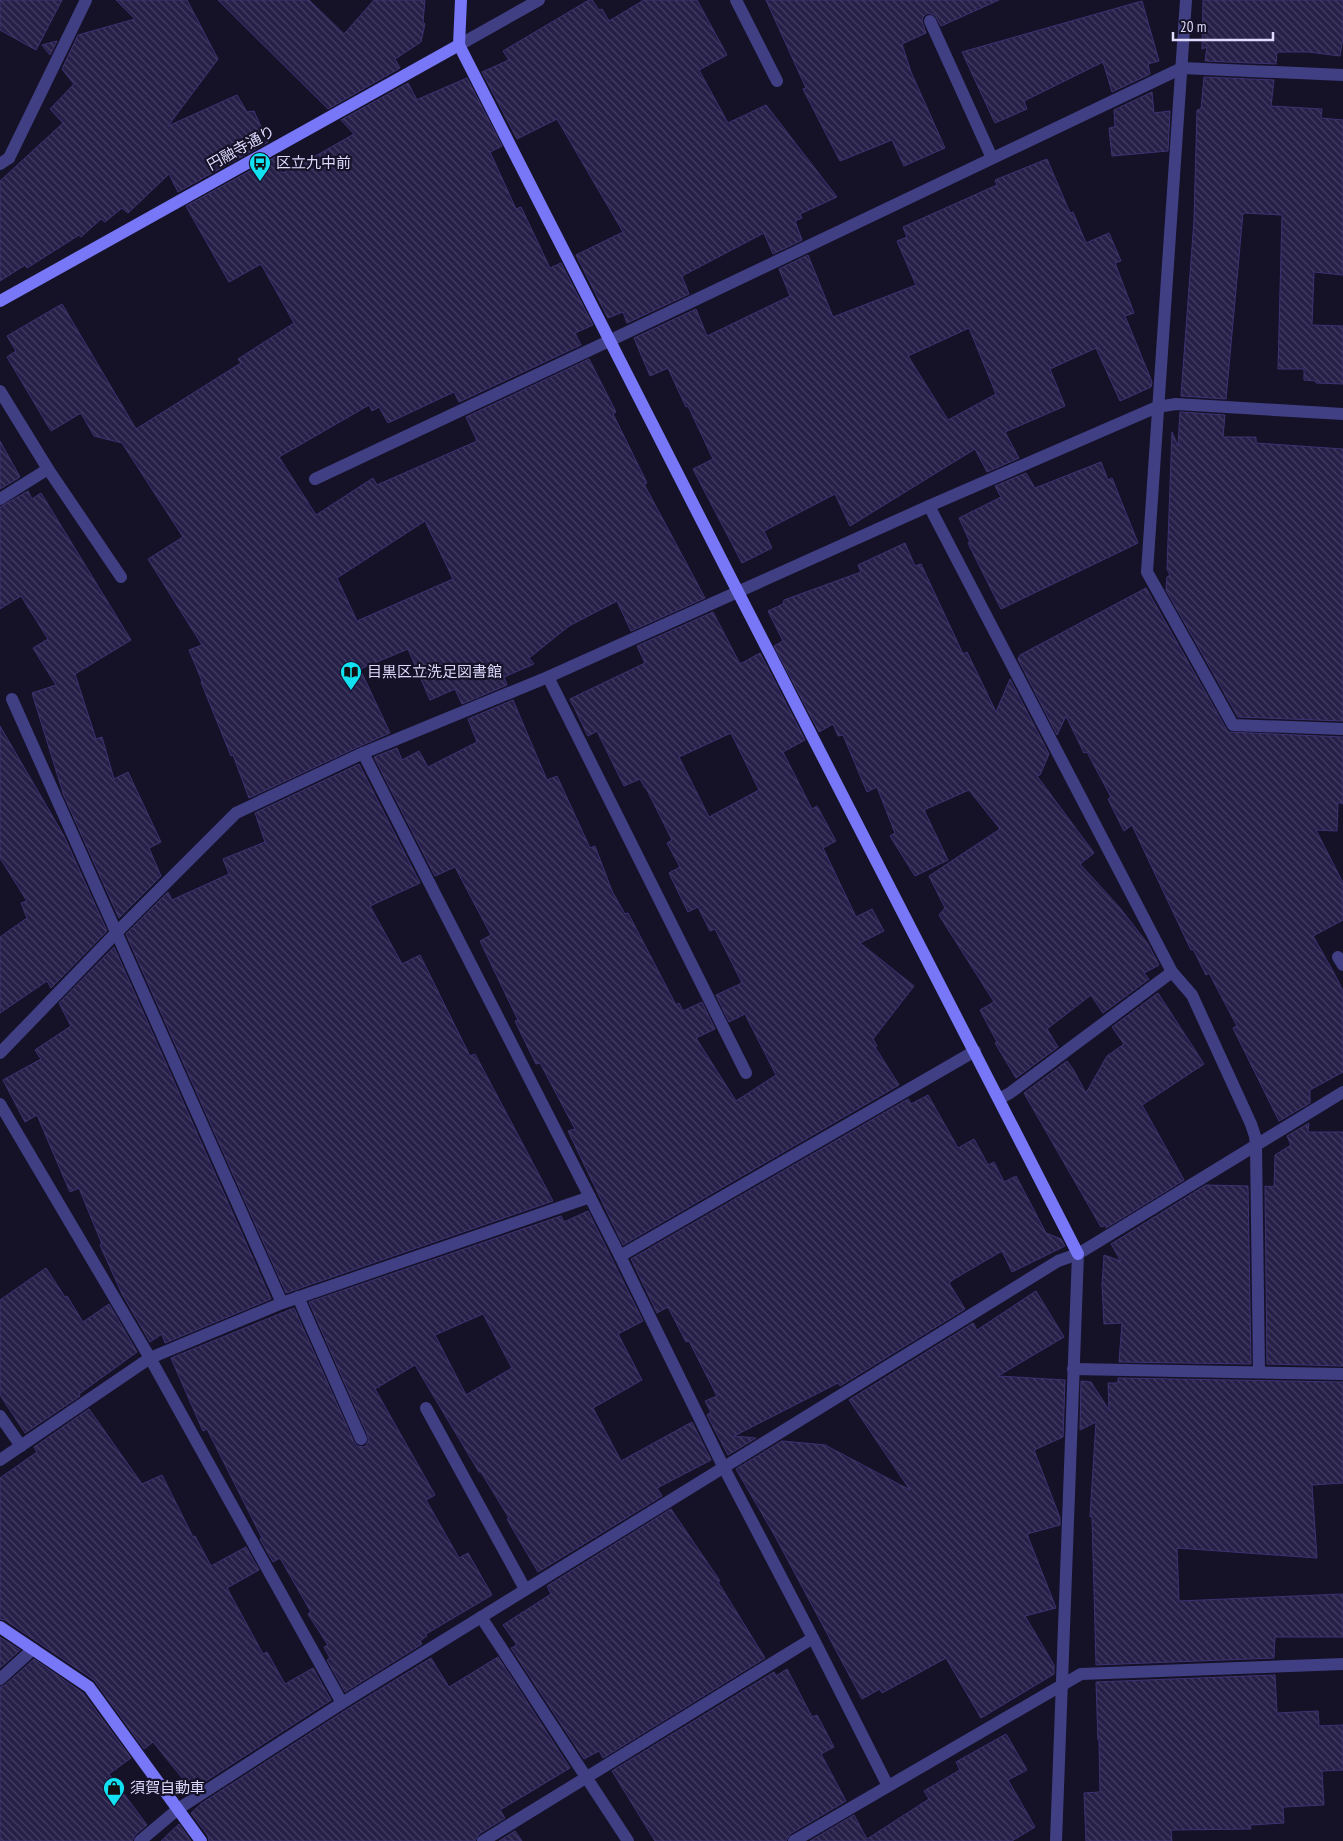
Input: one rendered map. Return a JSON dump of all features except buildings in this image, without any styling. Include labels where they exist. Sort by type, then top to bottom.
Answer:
[{"type":"street","points":[[4,161],[86,0]]},
{"type":"street","points":[[461,0],[459,45],[1078,1254],[1056,1841]]},
{"type":"street","points":[[459,45],[539,0]]},
{"type":"street","points":[[736,0],[777,81]]},
{"type":"street","points":[[1186,0],[1147,572],[1233,725],[1343,730]]},
{"type":"street","points":[[930,21],[992,158]]},
{"type":"street","name":"円融寺通り","points":[[0,301],[459,45]]},
{"type":"street","points":[[315,479],[1182,68],[1343,75]]},
{"type":"street","points":[[0,391],[48,469],[121,577]]},
{"type":"street","points":[[0,1054],[116,933],[236,813],[363,752],[548,677],[929,506],[1157,408],[1176,404],[1343,414]]},
{"type":"street","points":[[0,499],[48,469]]},
{"type":"street","points":[[929,506],[1172,972],[1192,996],[1251,1124],[1256,1146],[1259,1372]]},
{"type":"street","points":[[548,677],[746,1074]]},
{"type":"street","points":[[12,699],[282,1303]]},
{"type":"street","points":[[363,752],[620,1256],[723,1466],[888,1786]]},
{"type":"street","points":[[999,1099],[1010,1093],[1172,972]]},
{"type":"street","points":[[620,1256],[975,1052]]},
{"type":"street","points":[[140,1841],[178,1809],[342,1702],[1058,1261],[1078,1254],[1343,1092]]},
{"type":"street","points":[[0,1104],[150,1358],[342,1702]]},
{"type":"street","points":[[0,1460],[150,1358],[298,1297],[590,1197]]},
{"type":"street","points":[[298,1297],[361,1439]]},
{"type":"street","points":[[1073,1370],[1343,1374]]},
{"type":"street","points":[[426,1408],[525,1589]]},
{"type":"street","points":[[0,1416],[21,1446]]},
{"type":"street","points":[[481,1617],[628,1841]]},
{"type":"street","points":[[0,1626],[88,1687],[201,1841]]},
{"type":"street","points":[[483,1841],[813,1638]]},
{"type":"street","points":[[0,1679],[32,1648]]},
{"type":"street","points":[[794,1841],[1081,1674],[1343,1664]]},
{"type":"place","name":"区立九中前","points":[[260,182]]},
{"type":"place","name":"目黒区立洗足図書館","points":[[351,691]]},
{"type":"place","name":"須賀自動車","points":[[114,1807]]}]
